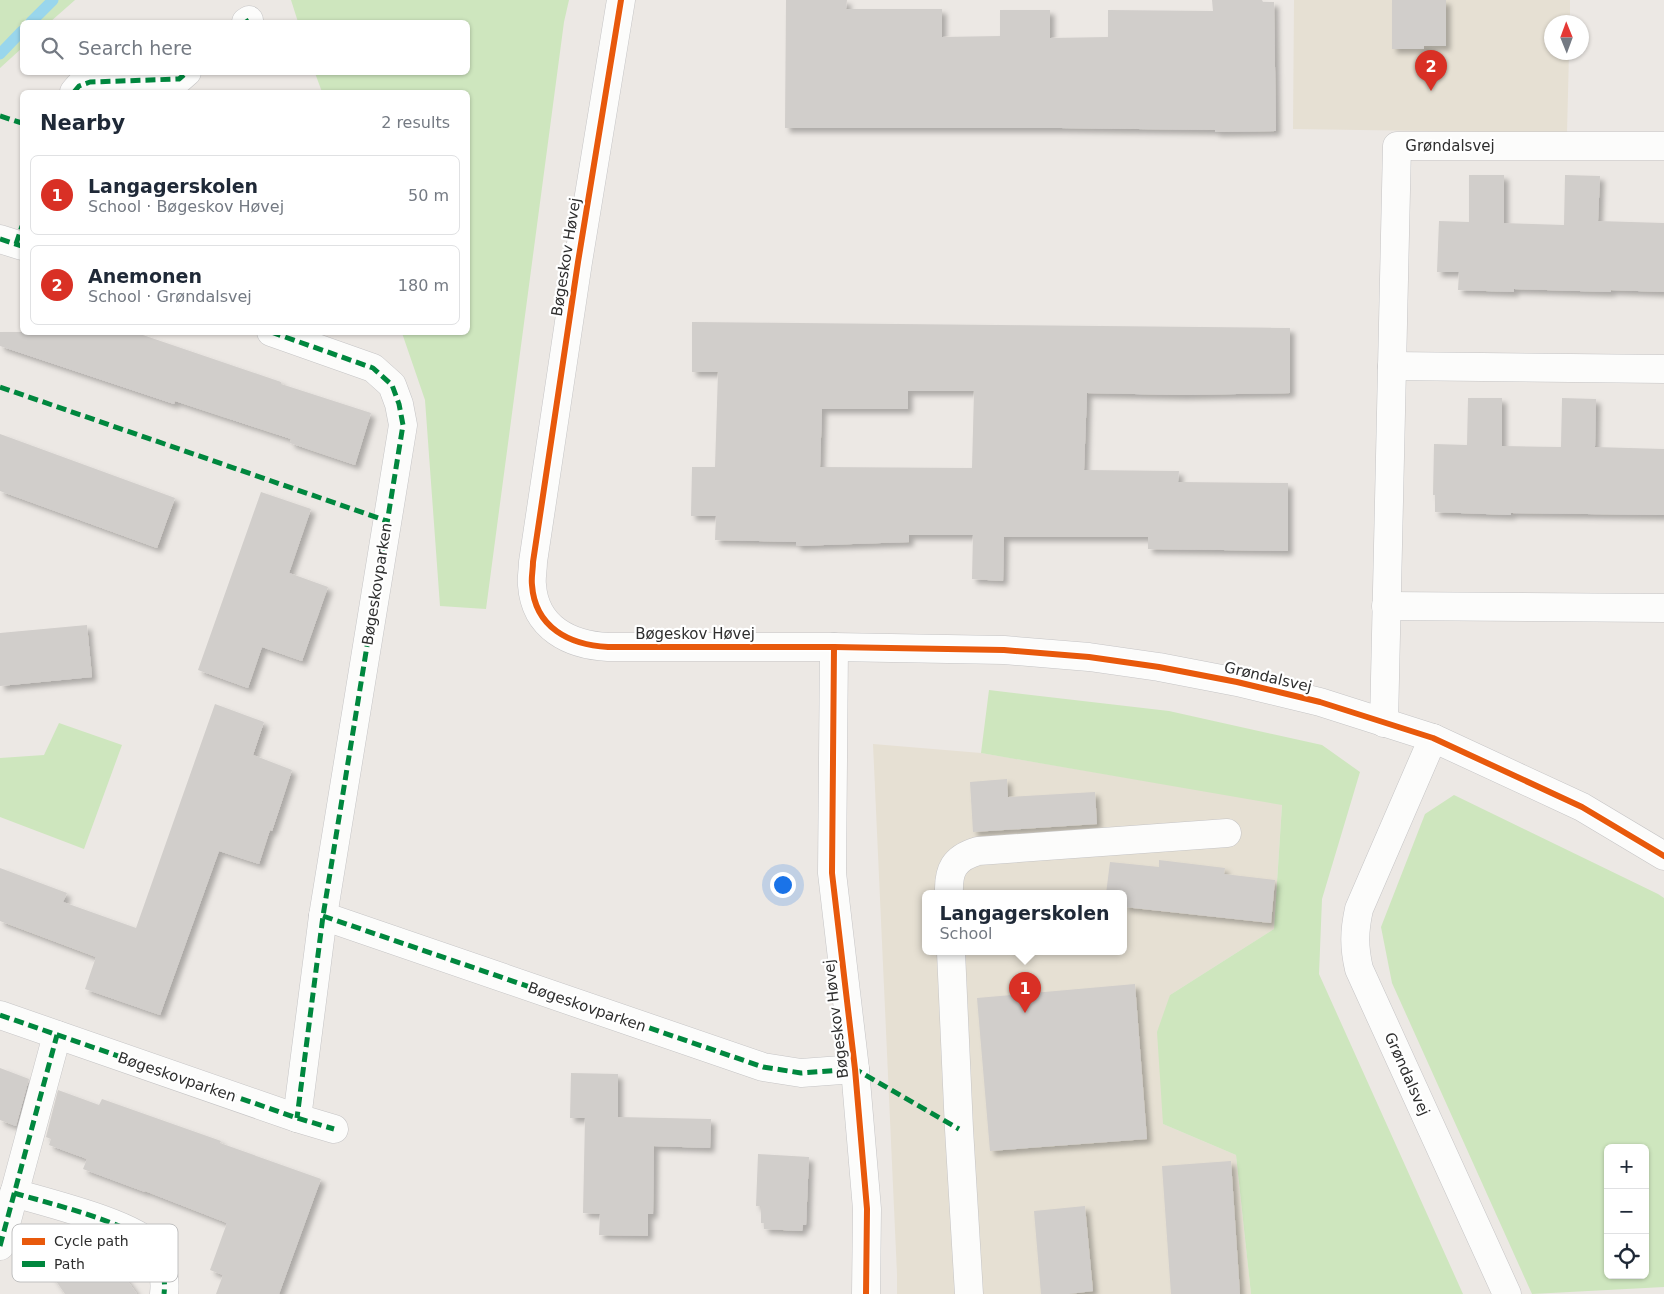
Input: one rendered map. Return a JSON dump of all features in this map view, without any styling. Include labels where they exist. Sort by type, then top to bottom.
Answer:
[{"type":"street","name":"Bøgeskov Høvej","points":[[621,0],[578,262],[535,552],[532,584],[535,603],[545,622],[561,635],[572,641],[590,646],[834,647],[832,873],[855,1069],[867,1209],[866,1294]]},
{"type":"street","points":[[76,90],[79,86],[90,82],[179,79],[184,75]]},
{"type":"street","name":"Grøndalsvej","points":[[1384,722],[1397,146],[1664,146]]},
{"type":"street","name":"Bøgeskovparken","points":[[280,335],[373,368],[392,385],[400,404],[403,424],[323,916],[297,1118]]},
{"type":"street","points":[[1392,366],[1664,369]]},
{"type":"street","points":[[1386,606],[1664,608]]},
{"type":"street","name":"Grøndalsvej","points":[[834,647],[1004,650],[1089,657],[1159,667],[1237,682],[1320,702],[1433,738],[1582,807],[1664,856]]},
{"type":"street","name":"Grøndalsvej","points":[[1433,738],[1359,909],[1355,929],[1355,949],[1359,969],[1507,1294]]},
{"type":"street","points":[[949,890],[949,878],[956,862],[978,851],[1227,833]]},
{"type":"street","name":"Bøgeskovparken","points":[[323,916],[763,1067],[801,1073],[855,1069]]},
{"type":"street","points":[[951,955],[969,1294]]},
{"type":"street","name":"Bøgeskovparken","points":[[0,1015],[297,1118],[334,1129]]},
{"type":"street","points":[[0,1246],[57,1035]]},
{"type":"street","points":[[14,1193],[117,1224]]},
{"type":"shaded area","points":[[1294,0],[1570,0],[1570,15],[1544,15],[1544,60],[1569,60],[1567,133],[1293,129]]},
{"type":"shaded area","points":[[873,744],[981,753],[1282,804],[1274,929],[1170,995],[1163,1124],[1236,1155],[1251,1294],[897,1294]]},
{"type":"green space","points":[[0,0],[75,0],[52,20],[20,20],[20,50],[0,68]]},
{"type":"green space","points":[[291,0],[569,0],[564,22],[486,609],[440,606],[425,400],[403,335],[470,335],[470,90],[321,90],[316,75],[470,75],[470,20],[297,20]]},
{"type":"green space","points":[[989,690],[1169,711],[1322,745],[1360,772],[1322,899],[1319,974],[1463,1294],[1251,1294],[1236,1155],[1163,1124],[1157,1032],[1170,995],[1274,929],[1282,805],[981,753]]},
{"type":"green space","points":[[59,723],[122,745],[84,849],[0,817],[0,758],[44,755]]},
{"type":"green space","points":[[1454,795],[1664,898],[1664,1287],[1532,1294],[1392,983],[1381,927],[1425,814]]},
{"type":"building","points":[[786,0],[847,0],[846,9],[942,9],[942,37],[1000,36],[1000,10],[1050,10],[1050,38],[1108,37],[1108,10],[1213,11],[1212,0],[1262,0],[1263,2],[1274,2],[1276,131],[1215,132],[1215,130],[1061,128],[785,128]]},
{"type":"building","points":[[1392,0],[1446,0],[1446,46],[1424,46],[1424,49],[1392,49]]},
{"type":"building","points":[[1469,175],[1504,175],[1504,223],[1564,225],[1565,175],[1600,176],[1598,221],[1664,223],[1664,292],[1514,289],[1514,292],[1458,290],[1459,272],[1437,272],[1439,221],[1469,222]]},
{"type":"building","points":[[692,322],[1290,328],[1290,393],[1182,395],[1087,393],[1084,470],[1179,471],[1178,482],[1288,483],[1288,551],[1148,549],[1148,537],[1004,537],[1003,581],[972,579],[973,535],[909,535],[909,542],[796,546],[796,542],[715,540],[716,516],[691,516],[692,467],[715,467],[718,372],[692,372]],"holes":[[[908,391],[974,391],[972,468],[820,467],[822,409],[908,409]]]},
{"type":"building","points":[[0,332],[20,332],[20,335],[143,335],[281,382],[281,384],[371,413],[355,465],[290,443],[291,439],[175,401],[174,404],[0,346]]},
{"type":"building","points":[[1468,398],[1502,398],[1502,446],[1561,447],[1562,398],[1596,399],[1595,447],[1664,449],[1664,515],[1511,513],[1511,515],[1435,512],[1435,495],[1433,495],[1434,444],[1467,445]]},
{"type":"building","points":[[0,434],[175,498],[157,548],[0,491]]},
{"type":"building","points":[[261,492],[311,509],[289,573],[328,587],[302,661],[262,647],[248,688],[198,670]]},
{"type":"building","points":[[87,625],[92,677],[0,686],[0,633]]},
{"type":"building","points":[[215,704],[264,722],[253,755],[292,770],[259,864],[219,851],[160,1015],[85,989],[96,957],[0,921],[0,868],[67,893],[63,902],[136,928]]},
{"type":"building","points":[[1007,779],[1008,797],[1095,792],[1097,824],[973,832],[970,782]]},
{"type":"building","points":[[1159,860],[1225,868],[1224,874],[1275,880],[1271,923],[1127,907],[1127,890],[1106,890],[1110,862],[1159,867]]},
{"type":"building","points":[[1135,984],[1147,1139],[990,1151],[977,998]]},
{"type":"building","points":[[0,1068],[29,1079],[16,1126],[0,1120]]},
{"type":"building","points":[[571,1073],[618,1074],[618,1117],[711,1119],[710,1148],[654,1146],[653,1214],[648,1214],[648,1236],[599,1235],[600,1214],[583,1213],[585,1118],[570,1118]]},
{"type":"building","points":[[58,1090],[99,1105],[102,1099],[321,1179],[279,1294],[216,1294],[223,1275],[210,1270],[227,1223],[83,1169],[87,1159],[49,1145],[51,1139],[46,1137]]},
{"type":"building","points":[[758,1154],[809,1157],[806,1225],[803,1225],[802,1231],[764,1229],[764,1223],[761,1223],[761,1206],[756,1206]]},
{"type":"building","points":[[1231,1161],[1240,1294],[1171,1294],[1162,1166]]},
{"type":"building","points":[[1085,1206],[1093,1291],[1069,1294],[1041,1294],[1034,1211]]},
{"type":"building","points":[[57,1282],[128,1282],[137,1294],[65,1294]]},
{"type":"waterway","points":[[33,20],[53,0]]},
{"type":"waterway","points":[[0,54],[20,33]]},
{"type":"marked path","points":[[76,90],[79,86],[90,82],[179,79],[184,75]]},
{"type":"marked path","points":[[0,116],[20,122]]},
{"type":"marked path","points":[[16,244],[20,232]]},
{"type":"marked path","points":[[0,239],[20,245]]},
{"type":"marked path","points":[[280,335],[373,368],[392,385],[399,404],[403,425],[323,916],[297,1118]]},
{"type":"marked path","points":[[0,387],[387,521]]},
{"type":"marked path","points":[[323,916],[763,1067],[801,1073],[855,1069],[959,1129]]},
{"type":"marked path","points":[[0,1015],[297,1118],[334,1129]]},
{"type":"marked path","points":[[0,1246],[57,1035]]},
{"type":"marked path","points":[[14,1193],[114,1224]]},
{"type":"marked path","points":[[164,1282],[164,1294]]},
{"type":"cycle path","points":[[621,0],[578,262],[533,562],[532,582],[535,600],[540,613],[547,623],[568,638],[594,646],[1004,650],[1089,657],[1159,667],[1237,682],[1320,702],[1433,738],[1582,807],[1664,856]]},
{"type":"cycle path","points":[[834,647],[832,873],[855,1069],[867,1209],[866,1294]]},
{"type":"place","name":"Anemonen","points":[[1431,91]]},
{"type":"place","name":"Langagerskolen","points":[[1025,1013]]}]
